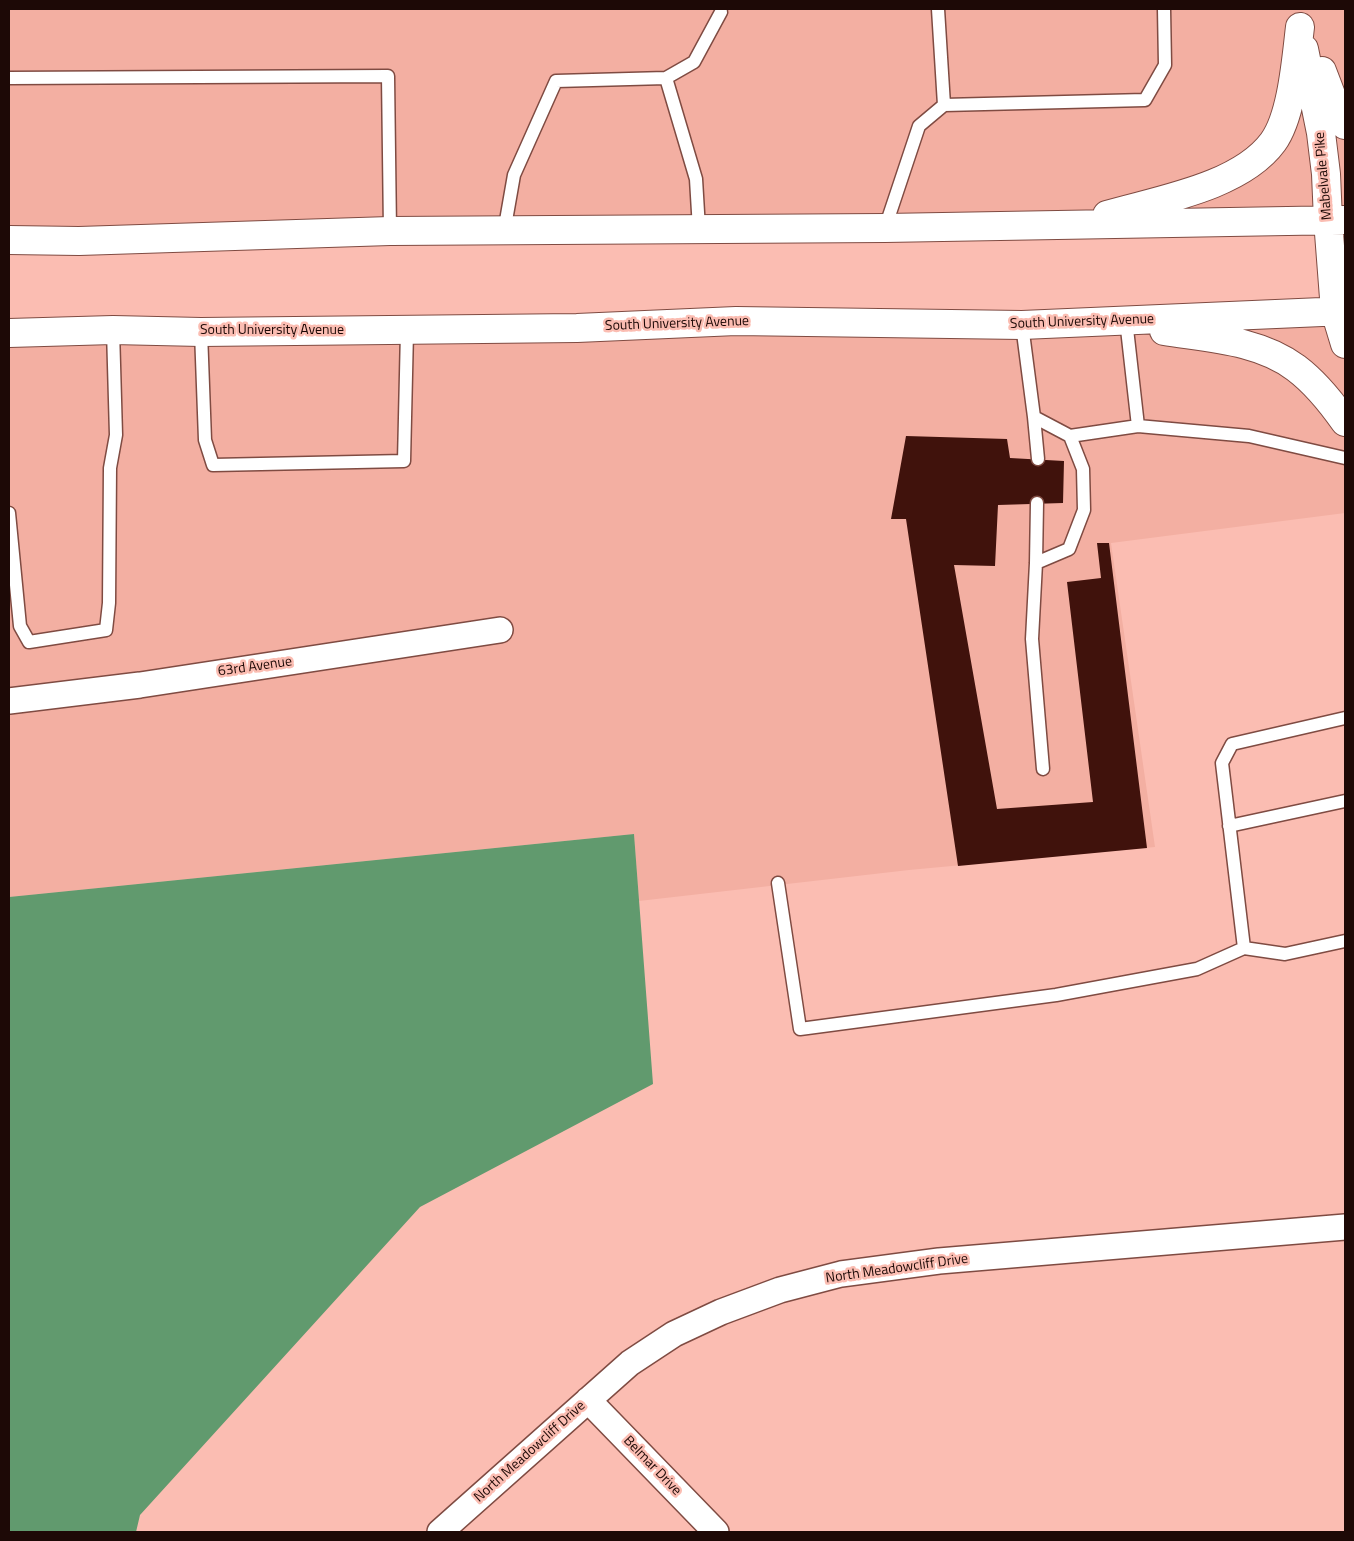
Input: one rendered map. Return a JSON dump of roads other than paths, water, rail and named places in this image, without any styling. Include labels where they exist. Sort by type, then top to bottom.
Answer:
[{"type":"main road","points":[[1298,18],[1321,67],[1340,118],[1345,125]]},
{"type":"main road","points":[[1068,225],[1201,189],[1235,174],[1259,158],[1274,141],[1284,118],[1294,79],[1298,18]]},
{"type":"main road","name":"Mabelvale Pike","points":[[1298,18],[1321,133],[1326,174],[1337,220],[1340,311],[1345,344]]},
{"type":"main road","points":[[9,240],[79,241],[390,231],[504,232],[885,228],[1337,220]]},
{"type":"main road","name":"South University Avenue","points":[[9,333],[113,330],[201,332],[407,331],[577,328],[736,321],[1022,325],[1340,311]]},
{"type":"main road","points":[[1126,320],[1158,330],[1242,343],[1282,359],[1297,368],[1324,394],[1345,422]]},
{"type":"street","name":"63rd Avenue","points":[[9,701],[140,684],[500,630]]},
{"type":"street","name":"North Meadowcliff Drive","points":[[440,1532],[630,1363],[674,1334],[721,1312],[780,1290],[841,1274],[939,1261],[1345,1227]]},
{"type":"street","name":"Belmar Drive","points":[[588,1400],[716,1532]]},
{"type":"lane","points":[[938,9],[944,105]]},
{"type":"lane","points":[[885,228],[919,126],[944,105],[981,106],[1145,100],[1164,65],[1164,9]]},
{"type":"lane","points":[[504,232],[514,175],[556,81],[666,78],[694,62],[721,12]]},
{"type":"lane","points":[[9,78],[388,76],[390,231]]},
{"type":"lane","points":[[666,78],[696,179],[699,229]]},
{"type":"lane","points":[[1126,320],[1138,426]]},
{"type":"lane","points":[[1022,325],[1038,459]]},
{"type":"lane","points":[[9,513],[20,626],[29,642],[106,630],[109,603],[110,468],[116,435],[113,330]]},
{"type":"lane","points":[[201,332],[205,440],[213,465],[404,461],[407,331]]},
{"type":"lane","points":[[1034,417],[1070,436],[1138,426],[1249,436],[1345,458]]},
{"type":"lane","points":[[1036,563],[1069,549],[1084,510],[1083,469],[1070,436]]},
{"type":"lane","points":[[1037,503],[1032,639],[1043,769]]},
{"type":"lane","points":[[1244,948],[1222,763],[1232,744],[1345,718]]},
{"type":"lane","points":[[1229,826],[1345,802]]},
{"type":"lane","points":[[778,883],[800,1029],[1056,995],[1197,969],[1244,948],[1285,954],[1345,941]]}]
